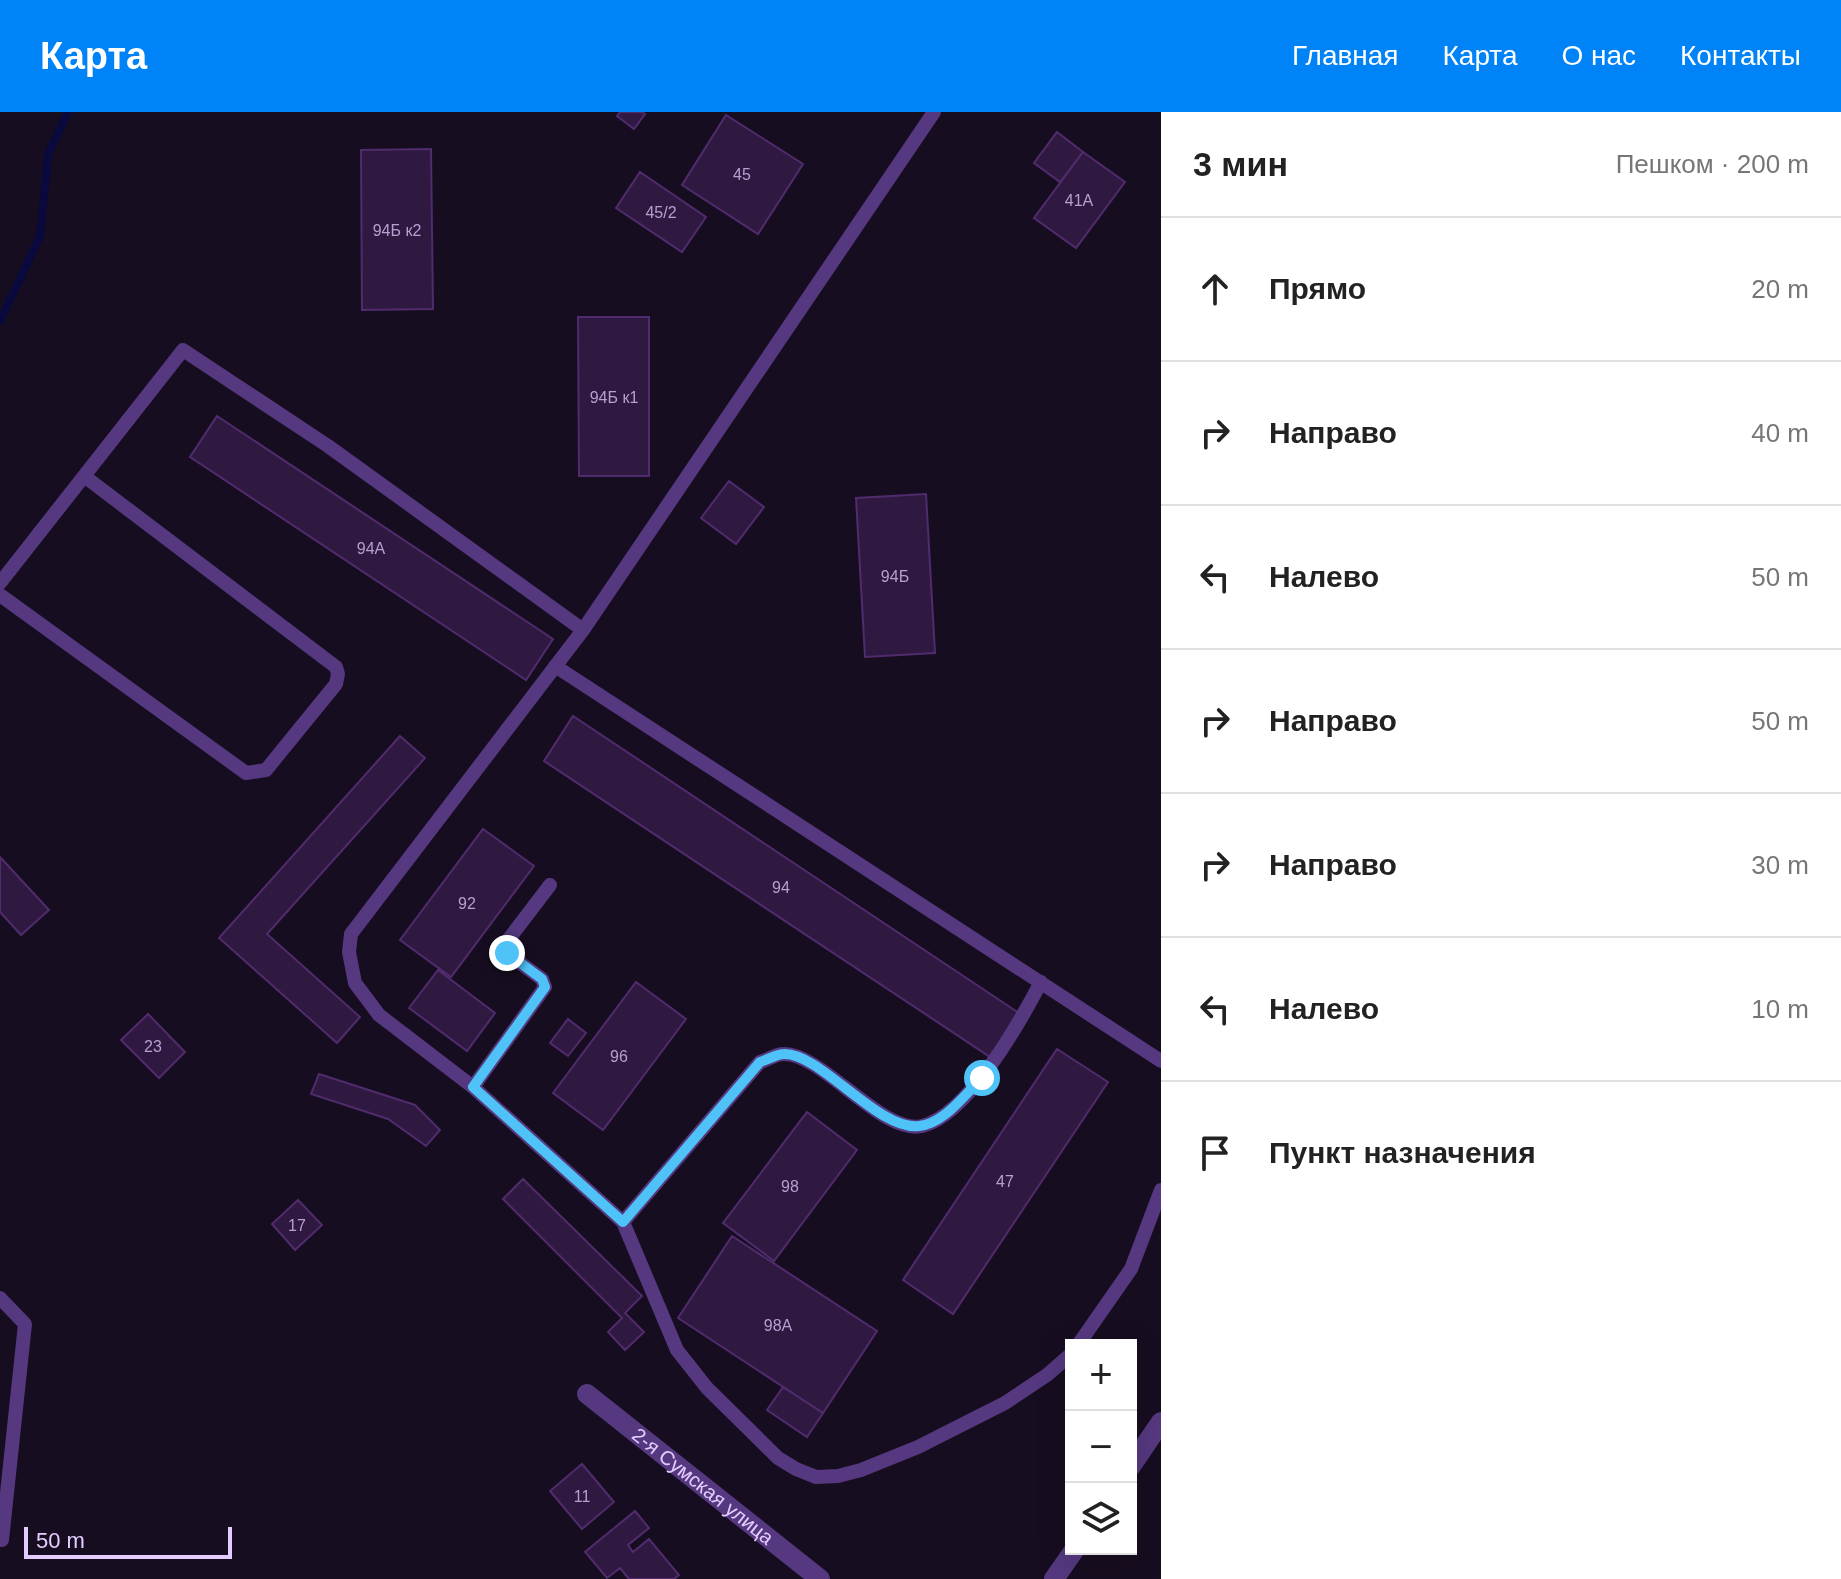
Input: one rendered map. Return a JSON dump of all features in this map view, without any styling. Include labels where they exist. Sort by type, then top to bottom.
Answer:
[{"type":"street","name":"2-я Сумская улица","points":[[587,1394],[820,1579]]},
{"type":"street","points":[[1137,1457],[1161,1422]]},
{"type":"street","points":[[1054,1579],[1071,1555]]},
{"type":"lane","points":[[934,112],[583,630],[351,934],[349,952],[355,983],[379,1015],[473,1087],[623,1222],[669,1335],[692,1371],[778,1458],[796,1469],[816,1477],[861,1470],[918,1447],[1005,1403],[1065,1359]]},
{"type":"lane","points":[[0,583],[183,350],[328,446],[583,630]]},
{"type":"lane","points":[[0,595],[246,773],[266,770],[336,684],[336,667],[84,476]]},
{"type":"lane","points":[[555,666],[1161,1061]]},
{"type":"lane","points":[[473,1087],[545,987],[542,979],[507,953],[505,944],[550,885]]},
{"type":"lane","points":[[623,1222],[760,1062],[783,1054],[804,1060],[898,1125],[920,1127],[941,1117],[982,1078],[1019,1023],[1041,982]]},
{"type":"lane","points":[[1082,1339],[1131,1269],[1161,1190]]},
{"type":"lane","points":[[0,1298],[25,1324],[0,1540]]},
{"type":"building","points":[[620,112],[645,114],[634,129],[617,116]]},
{"type":"building","points":[[726,115],[803,164],[758,234],[682,185]]},
{"type":"building","points":[[1057,132],[1083,152],[1060,182],[1034,163]]},
{"type":"building","points":[[431,149],[433,309],[362,310],[361,150]]},
{"type":"building","points":[[1083,152],[1125,182],[1076,248],[1034,218]]},
{"type":"building","points":[[640,172],[706,217],[682,252],[616,208]]},
{"type":"building","points":[[578,317],[649,317],[649,476],[579,476]]},
{"type":"building","points":[[217,416],[553,639],[526,680],[190,457]]},
{"type":"building","points":[[729,481],[764,507],[736,544],[701,518]]},
{"type":"building","points":[[926,494],[935,653],[865,657],[856,498]]},
{"type":"building","points":[[573,716],[1019,1013],[990,1057],[544,761]]},
{"type":"building","points":[[400,736],[425,758],[267,934],[360,1017],[337,1043],[219,938]]},
{"type":"building","points":[[483,829],[534,866],[451,977],[400,940]]},
{"type":"building","points":[[0,857],[49,910],[21,935],[0,912]]},
{"type":"building","points":[[438,970],[495,1013],[467,1051],[409,1008]]},
{"type":"building","points":[[636,982],[686,1019],[603,1130],[553,1093]]},
{"type":"building","points":[[148,1014],[185,1052],[159,1078],[121,1040]]},
{"type":"building","points":[[568,1019],[586,1033],[568,1056],[550,1043]]},
{"type":"building","points":[[1057,1049],[1108,1082],[953,1314],[903,1280]]},
{"type":"building","points":[[319,1074],[415,1105],[440,1130],[426,1146],[388,1119],[311,1094]]},
{"type":"building","points":[[807,1112],[857,1150],[774,1261],[723,1223]]},
{"type":"building","points":[[523,1179],[642,1296],[625,1313],[644,1332],[625,1350],[608,1332],[622,1318],[503,1199]]},
{"type":"building","points":[[298,1200],[322,1225],[295,1250],[272,1224]]},
{"type":"building","points":[[732,1236],[877,1331],[823,1413],[678,1318]]},
{"type":"building","points":[[783,1387],[823,1413],[807,1437],[767,1410]]},
{"type":"building","points":[[582,1464],[614,1502],[582,1529],[550,1491]]},
{"type":"building","points":[[635,1511],[649,1528],[628,1545],[633,1552],[649,1539],[679,1575],[674,1579],[629,1579],[620,1568],[607,1578],[585,1552]]},
{"type":"waterway","points":[[0,321],[40,236],[48,154],[68,112]]},
{"type":"route","points":[[507,953],[542,979],[545,987],[473,1087],[623,1222],[760,1062],[783,1054],[804,1060],[898,1125],[920,1127],[941,1117],[982,1078]]}]
